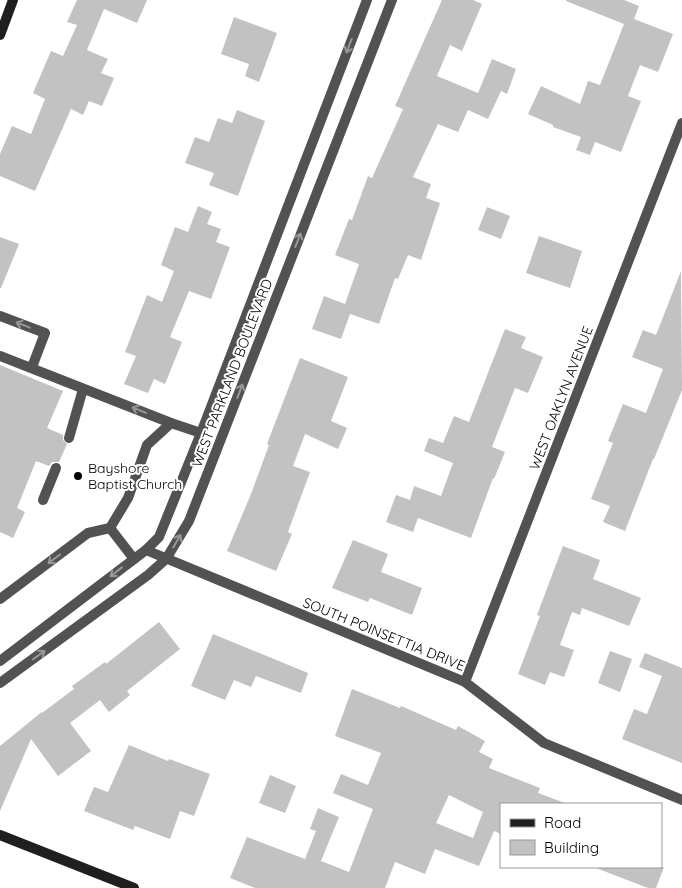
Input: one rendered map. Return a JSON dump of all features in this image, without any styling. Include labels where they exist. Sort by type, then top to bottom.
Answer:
[{"type":"street","points":[[0,35],[14,0]]},
{"type":"street","name":"WEST PARKLAND BOULEVARD","points":[[0,661],[146,550],[159,537],[201,433],[366,0]]},
{"type":"street","name":"WEST PARKLAND BOULEVARD","points":[[0,683],[148,575],[166,559],[188,521],[392,0]]},
{"type":"street","name":"WEST OAKLYN AVENUE","points":[[465,682],[682,124]]},
{"type":"street","points":[[0,316],[45,333],[32,367]]},
{"type":"street","points":[[0,356],[201,433]]},
{"type":"street","points":[[70,438],[84,389]]},
{"type":"street","points":[[0,599],[88,533],[110,528],[128,498],[147,445],[171,423]]},
{"type":"street","points":[[43,500],[56,468]]},
{"type":"street","points":[[110,528],[134,559]]},
{"type":"street","name":"SOUTH POINSETTIA DRIVE","points":[[146,550],[465,682],[544,743],[682,800]]},
{"type":"street","points":[[0,835],[134,888]]},
{"type":"building","points":[[77,0],[147,0],[137,23],[104,9],[87,50],[108,59],[101,73],[114,78],[102,106],[89,101],[83,115],[71,109],[35,191],[0,176],[0,154],[12,126],[31,134],[45,99],[33,93],[51,51],[63,56],[77,25],[67,22]]},
{"type":"building","points":[[442,0],[473,0],[482,4],[462,51],[450,45],[437,76],[478,93],[492,59],[516,69],[507,94],[501,91],[488,119],[468,110],[458,132],[438,124],[413,177],[431,184],[426,198],[440,203],[421,260],[408,255],[398,279],[395,278],[379,324],[350,314],[341,339],[312,329],[324,296],[345,304],[359,264],[335,255],[349,219],[352,220],[368,176],[372,178],[403,109],[395,106]]},
{"type":"building","points":[[566,0],[624,0],[639,6],[634,19],[673,34],[658,72],[640,65],[628,96],[641,101],[621,152],[595,142],[590,155],[576,150],[581,137],[553,127],[553,125],[528,114],[541,86],[580,104],[588,81],[600,85],[624,24]]},
{"type":"building","points":[[234,17],[277,33],[259,82],[245,76],[249,64],[221,54]]},
{"type":"building","points":[[237,110],[265,121],[238,196],[209,185],[214,173],[185,163],[195,137],[209,142],[218,118],[232,123]]},
{"type":"building","points":[[198,206],[212,212],[207,224],[221,229],[216,242],[230,247],[211,299],[189,291],[170,337],[182,342],[165,384],[154,379],[148,393],[124,384],[136,356],[125,352],[147,295],[162,302],[174,271],[161,265],[175,227],[188,232]]},
{"type":"building","points":[[487,207],[510,216],[501,239],[478,230]]},
{"type":"building","points":[[539,236],[582,251],[570,288],[526,273]]},
{"type":"building","points":[[0,237],[19,244],[1,288],[0,288]]},
{"type":"building","points":[[681,271],[682,390],[625,531],[603,522],[610,506],[591,499],[613,443],[608,441],[623,404],[646,413],[663,369],[632,357],[643,330],[656,335]]},
{"type":"building","points":[[505,329],[526,337],[521,348],[543,357],[528,393],[515,388],[492,447],[505,452],[493,478],[471,538],[418,518],[413,532],[386,522],[396,495],[410,500],[414,486],[441,496],[453,463],[424,451],[429,438],[443,443],[454,416],[469,422]]},
{"type":"building","points":[[300,358],[348,377],[331,421],[347,428],[338,449],[305,434],[293,466],[310,472],[288,532],[292,534],[276,571],[227,551],[251,494],[269,445],[267,444]]},
{"type":"building","points":[[0,365],[63,391],[47,428],[63,435],[63,440],[67,444],[59,462],[52,462],[49,466],[36,461],[17,508],[25,512],[13,538],[0,532]]},
{"type":"building","points":[[353,540],[388,554],[381,572],[422,588],[412,615],[370,598],[368,602],[332,588]]},
{"type":"building","points":[[563,546],[600,560],[593,579],[641,598],[629,626],[582,608],[580,615],[572,612],[560,645],[574,650],[564,677],[550,672],[545,685],[518,674],[540,616],[537,615]]},
{"type":"building","points":[[159,622],[180,649],[127,691],[130,695],[109,712],[100,700],[70,723],[91,751],[58,776],[31,739],[0,811],[0,746],[74,689],[72,686],[105,662],[106,664]]},
{"type":"building","points":[[213,634],[308,673],[301,693],[256,676],[251,687],[234,680],[225,700],[191,686]]},
{"type":"building","points":[[610,651],[632,659],[620,692],[598,683]]},
{"type":"building","points":[[645,653],[682,668],[682,763],[622,739],[634,709],[647,714],[662,676],[639,667]]},
{"type":"building","points":[[352,689],[400,708],[401,706],[456,730],[458,726],[485,741],[479,752],[493,759],[489,768],[540,788],[538,793],[565,803],[500,803],[500,834],[494,831],[479,866],[435,849],[425,874],[395,862],[385,888],[255,888],[230,878],[247,837],[305,859],[316,831],[310,829],[318,808],[339,817],[321,861],[349,872],[373,809],[333,793],[341,774],[368,785],[381,753],[335,736]],"holes":[[[449,795],[483,812],[473,838],[436,823]]]},
{"type":"building","points":[[129,745],[168,761],[169,759],[210,774],[194,816],[180,811],[170,839],[135,826],[133,830],[84,811],[94,787],[108,792]]},
{"type":"building","points":[[270,775],[296,786],[285,813],[259,803]]},
{"type":"building","points":[[664,867],[656,888],[648,888],[596,868]]},
{"type":"place","name":"Bayshore Baptist Church","points":[[78,476]]}]
